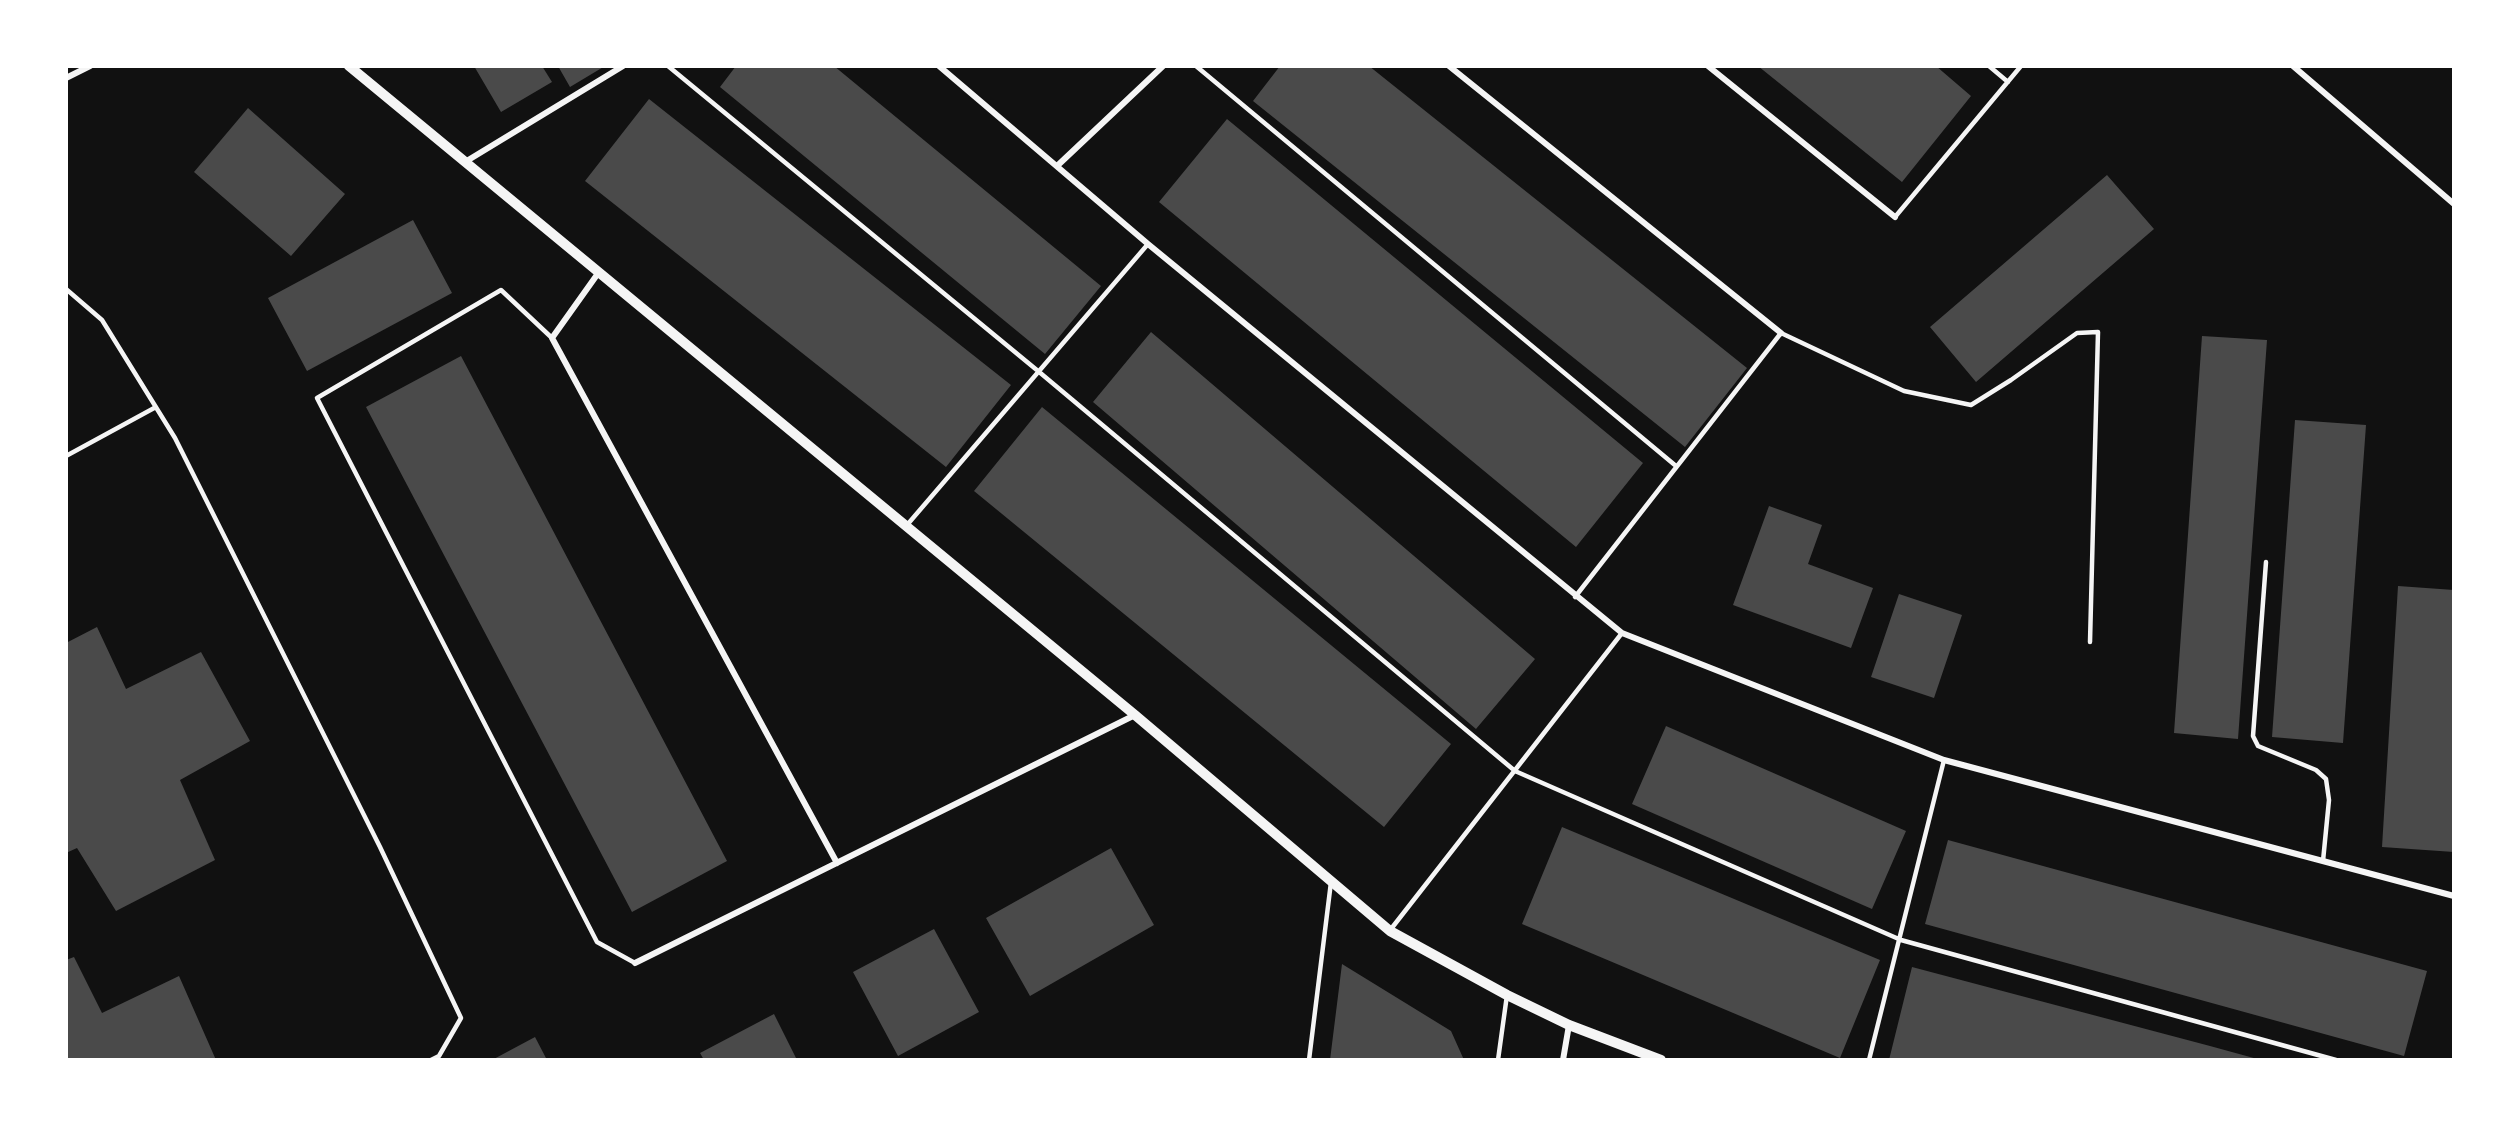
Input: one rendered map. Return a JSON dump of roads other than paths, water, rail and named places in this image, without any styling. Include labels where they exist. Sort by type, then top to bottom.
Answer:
[{"type":"street","points":[[66,78],[90,66]]},
{"type":"street","points":[[349,66],[1135,715],[1332,879],[1390,931],[1507,995],[1569,1025],[1661,1060]]},
{"type":"street","points":[[465,162],[623,66]]},
{"type":"street","points":[[939,66],[1148,244],[1575,597],[1622,633],[1944,760],[2454,896]]},
{"type":"street","points":[[1057,166],[1163,66]]},
{"type":"street","points":[[1449,66],[1782,333]]},
{"type":"street","points":[[1708,66],[1895,217]]},
{"type":"street","points":[[2293,66],[2454,204]]},
{"type":"street","points":[[599,272],[552,338],[837,863]]},
{"type":"street","points":[[635,963],[1135,715]]},
{"type":"street","points":[[1563,1060],[1569,1025]]},
{"type":"lane","points":[[668,66],[1038,370],[1515,771],[1900,940],[2336,1060]]},
{"type":"lane","points":[[1196,66],[1676,466]]},
{"type":"lane","points":[[1989,66],[2008,82]]},
{"type":"lane","points":[[1895,217],[2021,66]]},
{"type":"lane","points":[[906,527],[1148,244]]},
{"type":"lane","points":[[66,289],[102,320],[175,438],[359,805],[461,1018],[439,1056],[431,1060]]},
{"type":"lane","points":[[552,338],[501,290],[317,398],[597,942],[635,963]]},
{"type":"lane","points":[[1575,597],[1782,333],[1904,391],[1971,405],[2077,333],[2098,332],[2090,642]]},
{"type":"lane","points":[[66,456],[156,407]]},
{"type":"lane","points":[[2266,562],[2253,736],[2258,746],[2316,770],[2326,779],[2329,800],[2323,861]]},
{"type":"lane","points":[[1390,931],[1622,633]]},
{"type":"lane","points":[[1869,1060],[1944,760]]},
{"type":"lane","points":[[1310,1060],[1332,879]]},
{"type":"lane","points":[[1498,1060],[1507,995]]}]
